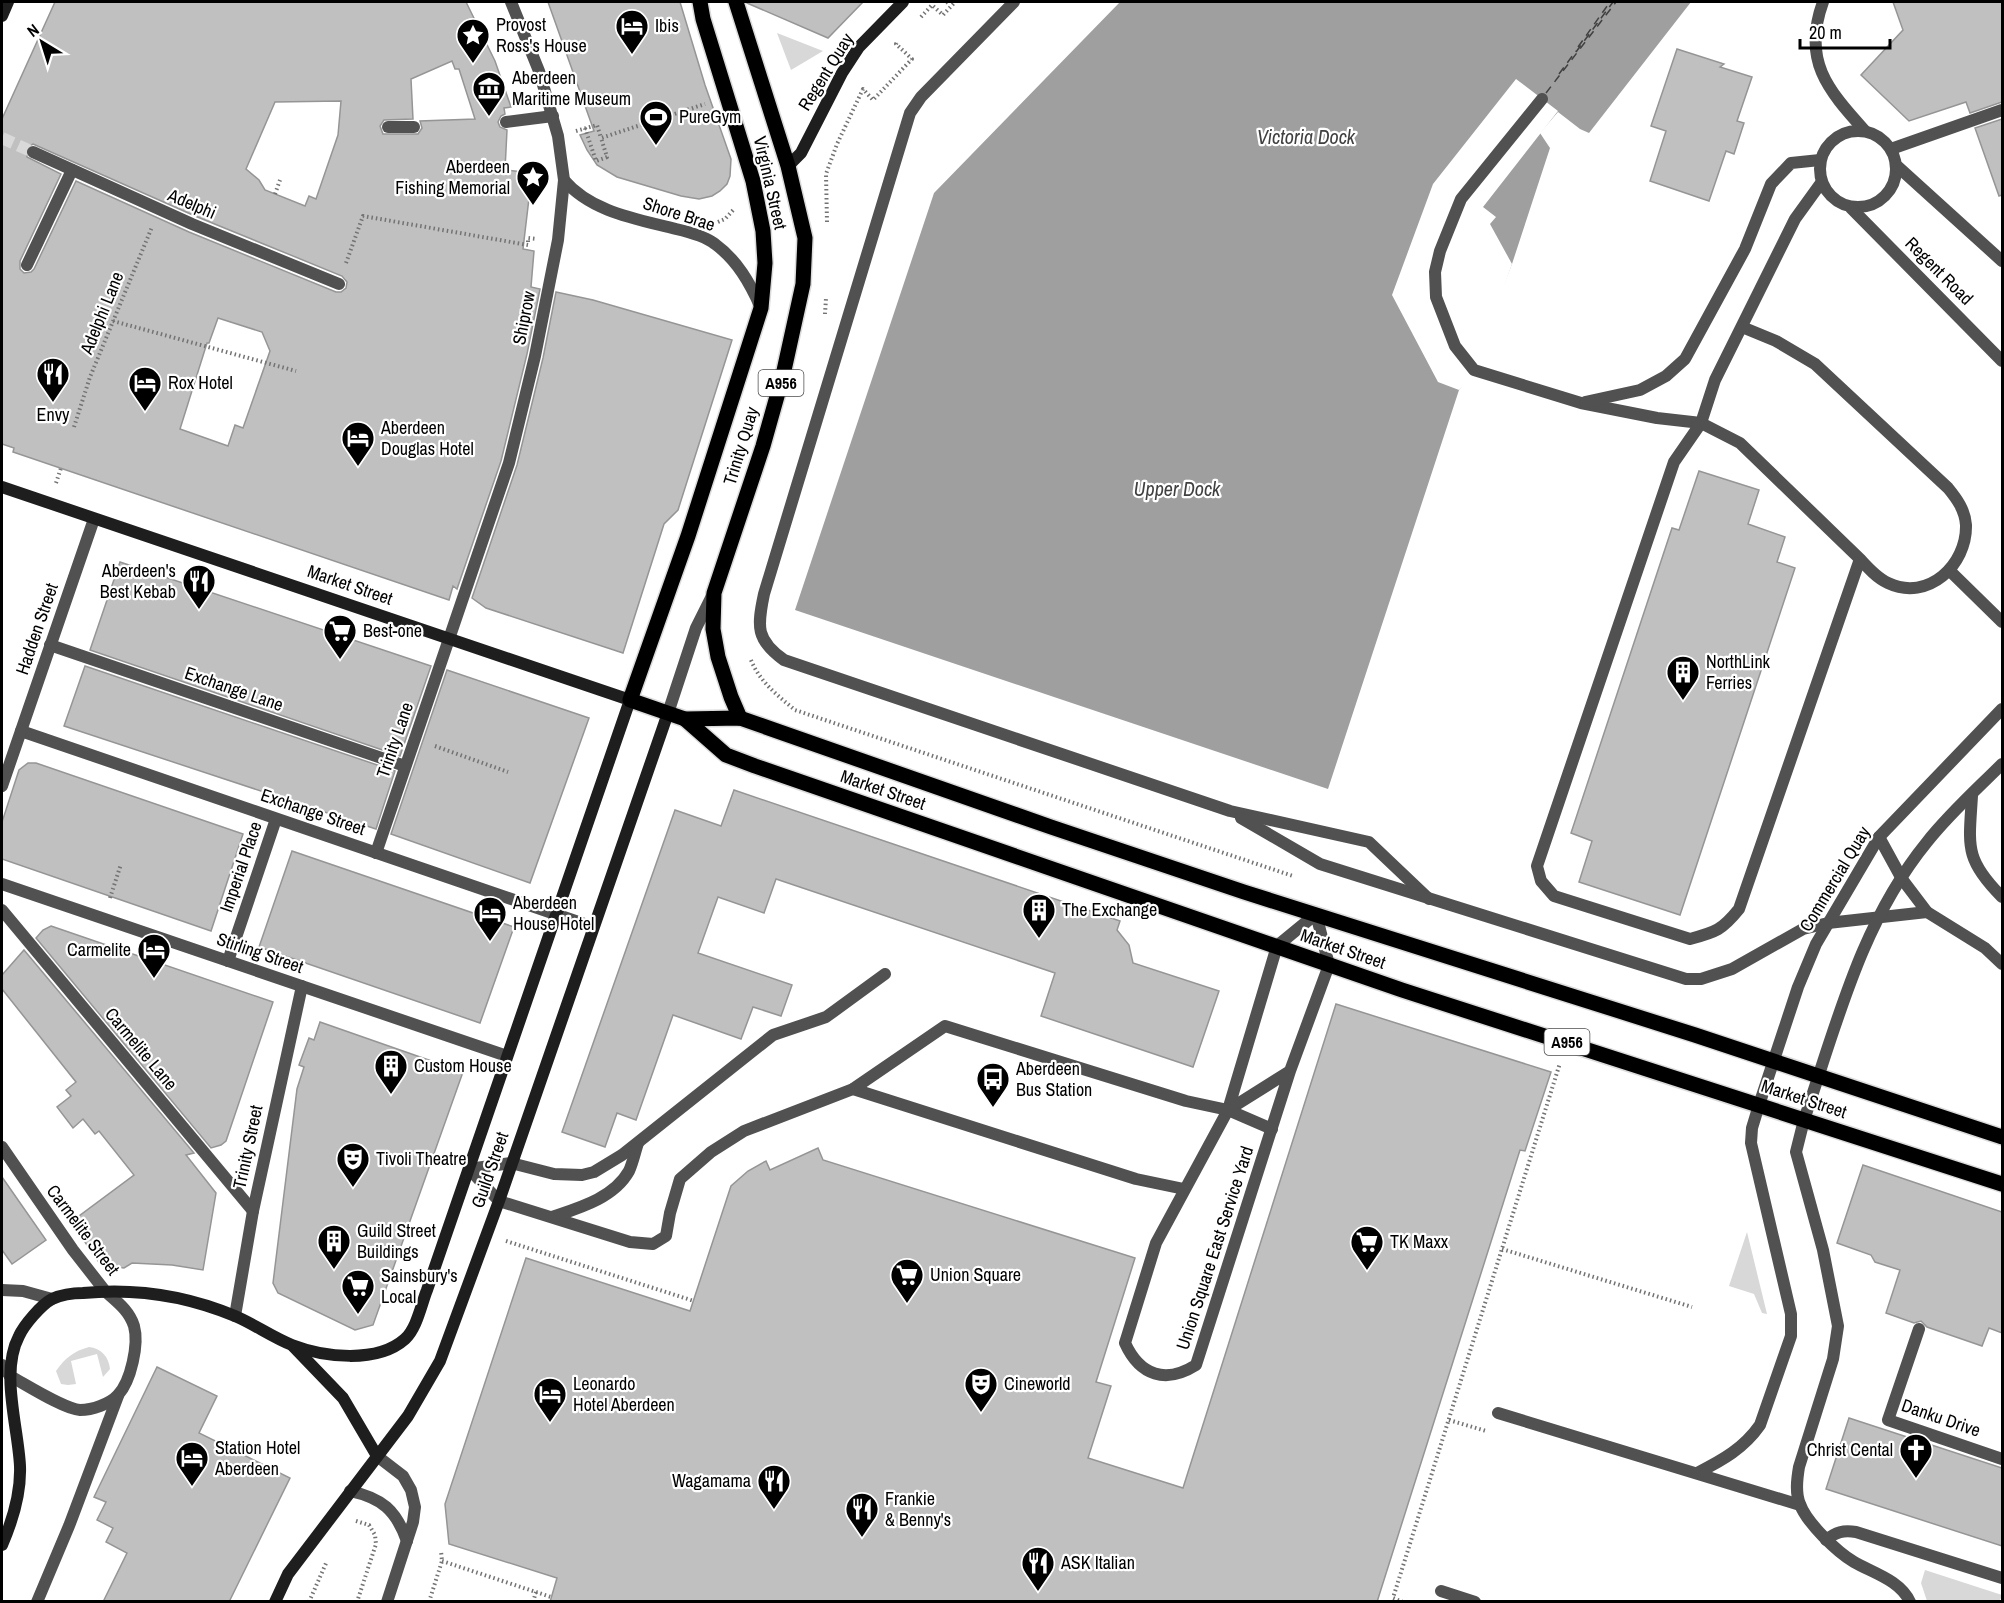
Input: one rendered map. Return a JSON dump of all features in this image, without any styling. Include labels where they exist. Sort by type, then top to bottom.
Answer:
[{"type":"main road","name":"Virginia Street","points":[[700,2],[753,181],[763,231],[765,263],[761,308]]},
{"type":"main road","name":"Virginia Street","points":[[736,2],[788,166]]},
{"type":"main road","name":"Trinity Quay","points":[[740,717],[730,697],[718,657],[713,629],[714,593],[783,375],[803,284],[804,238],[788,166]]},
{"type":"main road","name":"Trinity Quay","points":[[630,700],[692,525],[761,308]]},
{"type":"main road","name":"Market Street","points":[[630,700],[685,719],[740,717],[1051,827],[2002,1137]]},
{"type":"main road","name":"Market Street","points":[[685,719],[726,755],[1402,990],[2002,1184]]},
{"type":"street","points":[[2,16],[8,2]]},
{"type":"street","name":"Shiprow","points":[[449,639],[509,463],[535,356],[558,240],[564,180],[553,116],[531,47],[511,2]]},
{"type":"street","name":"Regent Quay","points":[[788,166],[801,153],[842,73],[860,47],[903,2]]},
{"type":"street","points":[[1014,2],[921,97],[910,113],[764,594],[759,614],[760,632],[769,649],[784,660],[1230,811],[1370,842],[1430,899]]},
{"type":"street","points":[[1823,2],[1815,23],[1815,48],[1822,75],[1836,97],[1865,131]]},
{"type":"street","points":[[1542,99],[1461,199],[1440,251],[1435,272],[1436,297],[1455,346],[1474,370],[1581,403],[1657,418],[1701,423],[1740,443],[1860,560],[1889,583],[1906,588],[1924,586],[1940,579],[1950,571],[1962,551],[1966,526],[1959,503],[1948,488],[1815,364],[1776,341],[1742,327]]},
{"type":"street","points":[[1891,149],[2002,110]]},
{"type":"street","points":[[506,122],[553,116]]},
{"type":"street","points":[[388,127],[414,127]]},
{"type":"street","points":[[1865,131],[1884,141],[1891,149],[1896,165],[1896,177],[1892,188],[1874,204],[1863,208],[1851,208],[1838,203],[1821,183],[1820,159],[1832,140],[1842,134],[1865,131]]},
{"type":"street","name":"Adelphi","points":[[33,152],[159,209],[194,219],[339,284]]},
{"type":"street","points":[[1581,403],[1640,390],[1666,376],[1685,359],[1745,249],[1770,184],[1791,163],[1820,159]]},
{"type":"street","points":[[1896,165],[2002,261]]},
{"type":"street","points":[[27,265],[72,170]]},
{"type":"street","name":"Shore Brae","points":[[564,180],[580,196],[618,214],[690,233],[713,242],[736,263],[749,282],[761,308]]},
{"type":"street","points":[[1821,183],[1795,219],[1715,380],[1701,423],[1674,462],[1537,866],[1541,881],[1554,896],[1690,939],[1712,933],[1727,925],[1739,909],[1860,560]]},
{"type":"street","name":"Regent Road","points":[[1851,208],[2002,361]]},
{"type":"street","name":"Market Street","points":[[2,487],[630,700]]},
{"type":"street","name":"Hadden Street","points":[[2,786],[94,519]]},
{"type":"street","points":[[1950,571],[2002,622]]},
{"type":"street","name":"Trinity Quay","points":[[668,713],[696,628],[714,593]]},
{"type":"street","name":"Trinity Lane","points":[[376,853],[449,639]]},
{"type":"street","name":"Exchange Lane","points":[[50,645],[405,766]]},
{"type":"street","name":"Guild Street","points":[[398,1344],[410,1332],[427,1290],[630,700]]},
{"type":"street","name":"Commercial Quay","points":[[1697,1473],[1733,1454],[1760,1425],[1791,1336],[1791,1314],[1751,1143],[1752,1128],[1798,987],[1828,923],[1880,837],[2002,709]]},
{"type":"street","name":"Guild Street","points":[[275,1602],[288,1574],[408,1416],[440,1361],[499,1201],[668,713]]},
{"type":"street","name":"Exchange Street","points":[[21,731],[593,927]]},
{"type":"street","points":[[1910,1602],[1896,1584],[1852,1561],[1826,1540],[1800,1504],[1797,1478],[1799,1467],[1833,1359],[1838,1326],[1823,1250],[1796,1152],[1804,1120],[1848,984],[1877,918],[1927,842],[2002,764]]},
{"type":"street","points":[[1972,796],[1969,843],[1975,863],[1989,884],[2002,897]]},
{"type":"street","points":[[1230,811],[1320,864],[1686,979],[1701,979],[1732,969],[1803,929],[1828,923],[1927,912]]},
{"type":"street","name":"Imperial Place","points":[[228,961],[276,819]]},
{"type":"street","points":[[1880,837],[1902,879],[1927,912],[1985,948],[2002,964]]},
{"type":"street","name":"Stirling Street","points":[[2,884],[507,1056]]},
{"type":"street","name":"Carmelite Lane","points":[[2,910],[253,1212]]},
{"type":"street","points":[[853,1089],[1136,1179],[1184,1190],[1228,1110],[1277,946],[1316,914],[1329,965]]},
{"type":"street","name":"Union Square East Service Yard","points":[[1184,1190],[1156,1243],[1125,1343],[1131,1357],[1142,1367],[1155,1374],[1169,1376],[1184,1373],[1196,1365],[1290,1071],[1329,965]]},
{"type":"street","points":[[469,1169],[511,1163],[543,1173],[582,1175],[608,1166],[773,1035],[826,1017],[885,974]]},
{"type":"street","name":"Trinity Street","points":[[235,1316],[253,1212],[302,986]]},
{"type":"street","points":[[469,1169],[499,1201],[630,1242],[653,1244],[666,1236],[680,1179],[711,1152],[744,1131],[853,1089],[945,1026],[1186,1101],[1228,1110],[1272,1129]]},
{"type":"street","points":[[1228,1110],[1290,1071]]},
{"type":"street","points":[[552,1217],[594,1202],[620,1182],[628,1171],[638,1142]]},
{"type":"street","name":"Carmelite Street","points":[[2,1147],[73,1250],[105,1291],[164,1295],[235,1316],[292,1345],[345,1357],[382,1352],[398,1344]]},
{"type":"street","points":[[2,1290],[23,1291],[52,1299]]},
{"type":"street","points":[[3,1539],[17,1497],[20,1468],[10,1376],[11,1355],[19,1335],[32,1317],[52,1299],[73,1294],[105,1291],[125,1309],[134,1327],[134,1356],[69,1526],[36,1602]]},
{"type":"street","name":"Danku Drive","points":[[1919,1329],[1888,1420],[2002,1458]]},
{"type":"street","name":"Carmelite Street","points":[[292,1345],[343,1398],[377,1456]]},
{"type":"street","points":[[2,1365],[10,1376],[47,1396],[80,1410],[106,1404],[118,1395]]},
{"type":"street","points":[[1498,1413],[1800,1504]]},
{"type":"street","points":[[377,1456],[403,1476],[411,1490],[415,1507],[407,1541],[387,1602]]},
{"type":"street","points":[[350,1491],[372,1497],[384,1504],[399,1522],[407,1541]]},
{"type":"street","points":[[1826,1540],[1835,1533],[1856,1532],[2002,1578]]},
{"type":"street","points":[[1441,1591],[1475,1602]]},
{"type":"path","points":[[918,20],[932,5],[943,15],[955,2]]},
{"type":"path","points":[[827,225],[826,174],[837,144],[863,89],[873,100],[912,59],[896,44],[903,36]]},
{"type":"path","points":[[601,138],[707,104],[710,114]]},
{"type":"path","points":[[597,124],[601,138],[607,157],[597,161],[585,128],[597,124]]},
{"type":"path","points":[[275,194],[280,180]]},
{"type":"path","points":[[690,233],[705,229],[724,219],[741,202],[753,181]]},
{"type":"path","name":"Adelphi Lane","points":[[74,427],[90,377],[159,209]]},
{"type":"path","points":[[339,284],[363,216],[528,245],[528,238],[558,240]]},
{"type":"path","points":[[825,314],[826,292]]},
{"type":"path","points":[[113,321],[296,371]]},
{"type":"path","points":[[749,655],[757,674],[769,688],[795,710],[1302,878]]},
{"type":"path","points":[[415,739],[508,772]]},
{"type":"path","points":[[118,874],[121,864]]},
{"type":"path","points":[[1403,1602],[1393,1598],[1567,1042]]},
{"type":"path","points":[[486,1235],[694,1301]]},
{"type":"path","points":[[1502,1249],[1692,1307]]},
{"type":"path","points":[[348,1522],[358,1520],[364,1522],[373,1530],[376,1544],[357,1602]]},
{"type":"path","points":[[429,1602],[442,1561],[441,1551]]},
{"type":"path","points":[[309,1602],[328,1560]]},
{"type":"path","points":[[442,1561],[551,1597]]},
{"type":"path","points":[[533,1602],[536,1592]]},
{"type":"shaded area","points":[[777,33],[823,51],[791,70]]},
{"type":"shaded area","points":[[1747,1232],[1767,1314],[1762,1313],[1754,1294],[1729,1286]]},
{"type":"shaded area","points":[[89,1347],[104,1354],[110,1369],[103,1377],[97,1354],[71,1361],[76,1384],[61,1384],[56,1371],[59,1366],[74,1353]]},
{"type":"shaded area","points":[[1925,1570],[2002,1595],[2002,1597],[1999,1601],[1927,1601],[1921,1583]]},
{"type":"water","name":"Upper Dock","points":[[1120,2],[1691,2],[1589,133],[1558,112],[1540,133],[1550,148],[1512,264],[1465,384],[1459,390],[1328,789],[795,610],[934,193]]},
{"type":"pier","points":[[1516,79],[1558,111],[1483,207],[1496,217],[1490,224],[1512,264],[1468,385],[1459,390],[1438,382],[1392,295],[1433,184]]},
{"type":"building","points":[[55,2],[466,2],[495,61],[511,107],[504,108],[505,114],[498,122],[500,127],[507,130],[505,170],[532,173],[523,249],[534,251],[531,287],[540,289],[501,461],[457,589],[453,586],[449,600],[13,452],[14,448],[2,444],[2,119]],"holes":[[[452,61],[455,69],[459,69],[475,119],[420,121],[422,128],[418,134],[383,134],[380,126],[384,120],[413,119],[411,79]],[[341,101],[338,135],[316,199],[309,196],[305,206],[265,190],[259,180],[246,169],[275,102]],[[33,144],[195,216],[342,276],[347,282],[346,288],[341,292],[336,292],[189,232],[76,181],[34,269],[24,273],[20,269],[20,261],[61,174],[27,157],[26,148]],[[218,318],[262,332],[270,351],[243,428],[235,425],[228,446],[180,429],[207,343],[209,343]]]},
{"type":"building","points":[[548,2],[680,2],[705,85],[731,159],[730,176],[727,184],[720,191],[712,196],[699,199],[681,196],[617,177],[597,165],[580,135],[594,131]]},
{"type":"building","points":[[746,2],[863,2],[828,38]]},
{"type":"building","points":[[1893,2],[2002,2],[2002,102],[1970,113],[1966,102],[1909,121],[1861,75],[1903,30]]},
{"type":"building","points":[[1677,49],[1724,64],[1720,67],[1752,77],[1737,121],[1744,123],[1734,154],[1726,151],[1709,201],[1650,181],[1666,131],[1651,126]]},
{"type":"building","points":[[2002,119],[2002,195],[1999,196],[1975,128]]},
{"type":"building","points":[[556,292],[593,300],[732,340],[678,510],[664,524],[623,653],[486,608],[472,598],[517,465],[543,358]]},
{"type":"building","name":"NorthLink Ferries","points":[[1699,471],[1759,490],[1748,524],[1785,537],[1777,562],[1795,568],[1680,915],[1579,882],[1592,841],[1571,833],[1672,528],[1679,530]]},
{"type":"building","points":[[120,562],[431,666],[400,756],[90,650]]},
{"type":"building","points":[[85,666],[395,771],[376,829],[64,726]]},
{"type":"building","points":[[447,670],[589,718],[530,883],[391,834]]},
{"type":"building","points":[[28,763],[36,763],[243,834],[211,931],[2,859],[2,822],[19,770]]},
{"type":"building","points":[[734,790],[1120,921],[1117,930],[1129,945],[1133,963],[1219,991],[1193,1067],[1041,1016],[1055,973],[776,879],[764,913],[718,897],[698,953],[792,985],[781,1016],[753,1007],[741,1039],[673,1015],[636,1120],[617,1113],[605,1147],[562,1132],[675,810],[721,826]]},
{"type":"building","points":[[292,851],[514,927],[480,1023],[259,947]]},
{"type":"building","points":[[51,926],[273,1002],[226,1141],[221,1145],[211,1148],[36,938],[43,930]]},
{"type":"building","points":[[24,950],[194,1153],[186,1155],[216,1193],[203,1270],[172,1265],[132,1263],[124,1268],[105,1266],[98,1261],[71,1222],[134,1175],[99,1131],[95,1134],[83,1119],[73,1128],[57,1107],[71,1096],[66,1090],[76,1082],[2,989],[2,975]]},
{"type":"building","name":"Union Square","points":[[1336,1004],[1551,1072],[1525,1151],[1520,1150],[1377,1602],[550,1602],[557,1578],[449,1544],[445,1504],[526,1258],[690,1311],[731,1186],[748,1171],[766,1161],[770,1170],[818,1148],[823,1160],[1135,1258],[1096,1382],[1111,1386],[1088,1458],[1183,1488]]},
{"type":"building","points":[[320,1022],[463,1072],[373,1325],[355,1330],[278,1293],[273,1283],[297,1089],[304,1067],[299,1065],[309,1038],[314,1040]]},
{"type":"building","points":[[1863,1165],[2002,1212],[2002,1333],[1989,1328],[1982,1346],[1927,1327],[1921,1321],[1914,1323],[1886,1313],[1900,1270],[1875,1262],[1871,1255],[1837,1243]]},
{"type":"building","points":[[2,1177],[46,1240],[12,1264],[2,1250]]},
{"type":"building","name":"Station Hotel Aberdeen","points":[[157,1367],[217,1396],[199,1433],[290,1478],[229,1602],[103,1602],[127,1553],[106,1542],[113,1528],[97,1520],[106,1502],[94,1497]]},
{"type":"building","name":"Christ Cental","points":[[1849,1418],[2002,1468],[2002,1546],[1826,1489]]},
{"type":"ferry route","points":[[1578,47],[1610,2]]},
{"type":"ferry route","points":[[1576,52],[1613,2]]},
{"type":"ferry route","points":[[1546,93],[1616,2]]},
{"type":"ferry route","points":[[1559,74],[1576,51]]},
{"type":"tunnel","points":[[2,138],[33,152]]},
{"type":"place","name":"Ibis","points":[[632,55]]},
{"type":"place","name":"Provost Ross's House","points":[[473,64]]},
{"type":"place","name":"Aberdeen Maritime Museum","points":[[489,117]]},
{"type":"place","name":"PureGym","points":[[656,146]]},
{"type":"place","name":"Aberdeen Fishing Memorial","points":[[533,206]]},
{"type":"place","name":"Envy","points":[[53,403]]},
{"type":"place","name":"Rox Hotel","points":[[145,412]]},
{"type":"place","name":"Aberdeen Douglas Hotel","points":[[358,467]]},
{"type":"place","name":"Aberdeen's Best Kebab","points":[[199,610]]},
{"type":"place","name":"Best-one","points":[[340,660]]},
{"type":"place","name":"NorthLink Ferries","points":[[1683,701]]},
{"type":"place","name":"The Exchange","points":[[1039,939]]},
{"type":"place","name":"Aberdeen House Hotel","points":[[490,942]]},
{"type":"place","name":"Carmelite","points":[[154,979]]},
{"type":"place","name":"Custom House","points":[[391,1095]]},
{"type":"place","name":"Aberdeen Bus Station","points":[[993,1108]]},
{"type":"place","name":"Tivoli Theatre","points":[[353,1188]]},
{"type":"place","name":"Guild Street Buildings","points":[[334,1270]]},
{"type":"place","name":"TK Maxx","points":[[1367,1271]]},
{"type":"place","name":"Union Square","points":[[907,1304]]},
{"type":"place","name":"Sainsbury's Local","points":[[358,1315]]},
{"type":"place","name":"Cineworld","points":[[981,1413]]},
{"type":"place","name":"Leonardo Hotel Aberdeen","points":[[550,1423]]},
{"type":"place","name":"Christ Cental","points":[[1916,1479]]},
{"type":"place","name":"Station Hotel Aberdeen","points":[[192,1487]]},
{"type":"place","name":"Wagamama","points":[[774,1510]]},
{"type":"place","name":"Frankie & Benny's","points":[[862,1538]]},
{"type":"place","name":"ASK Italian","points":[[1038,1592]]},
{"type":"water label","name":"Victoria Dock","points":[[1306,137]]}]
